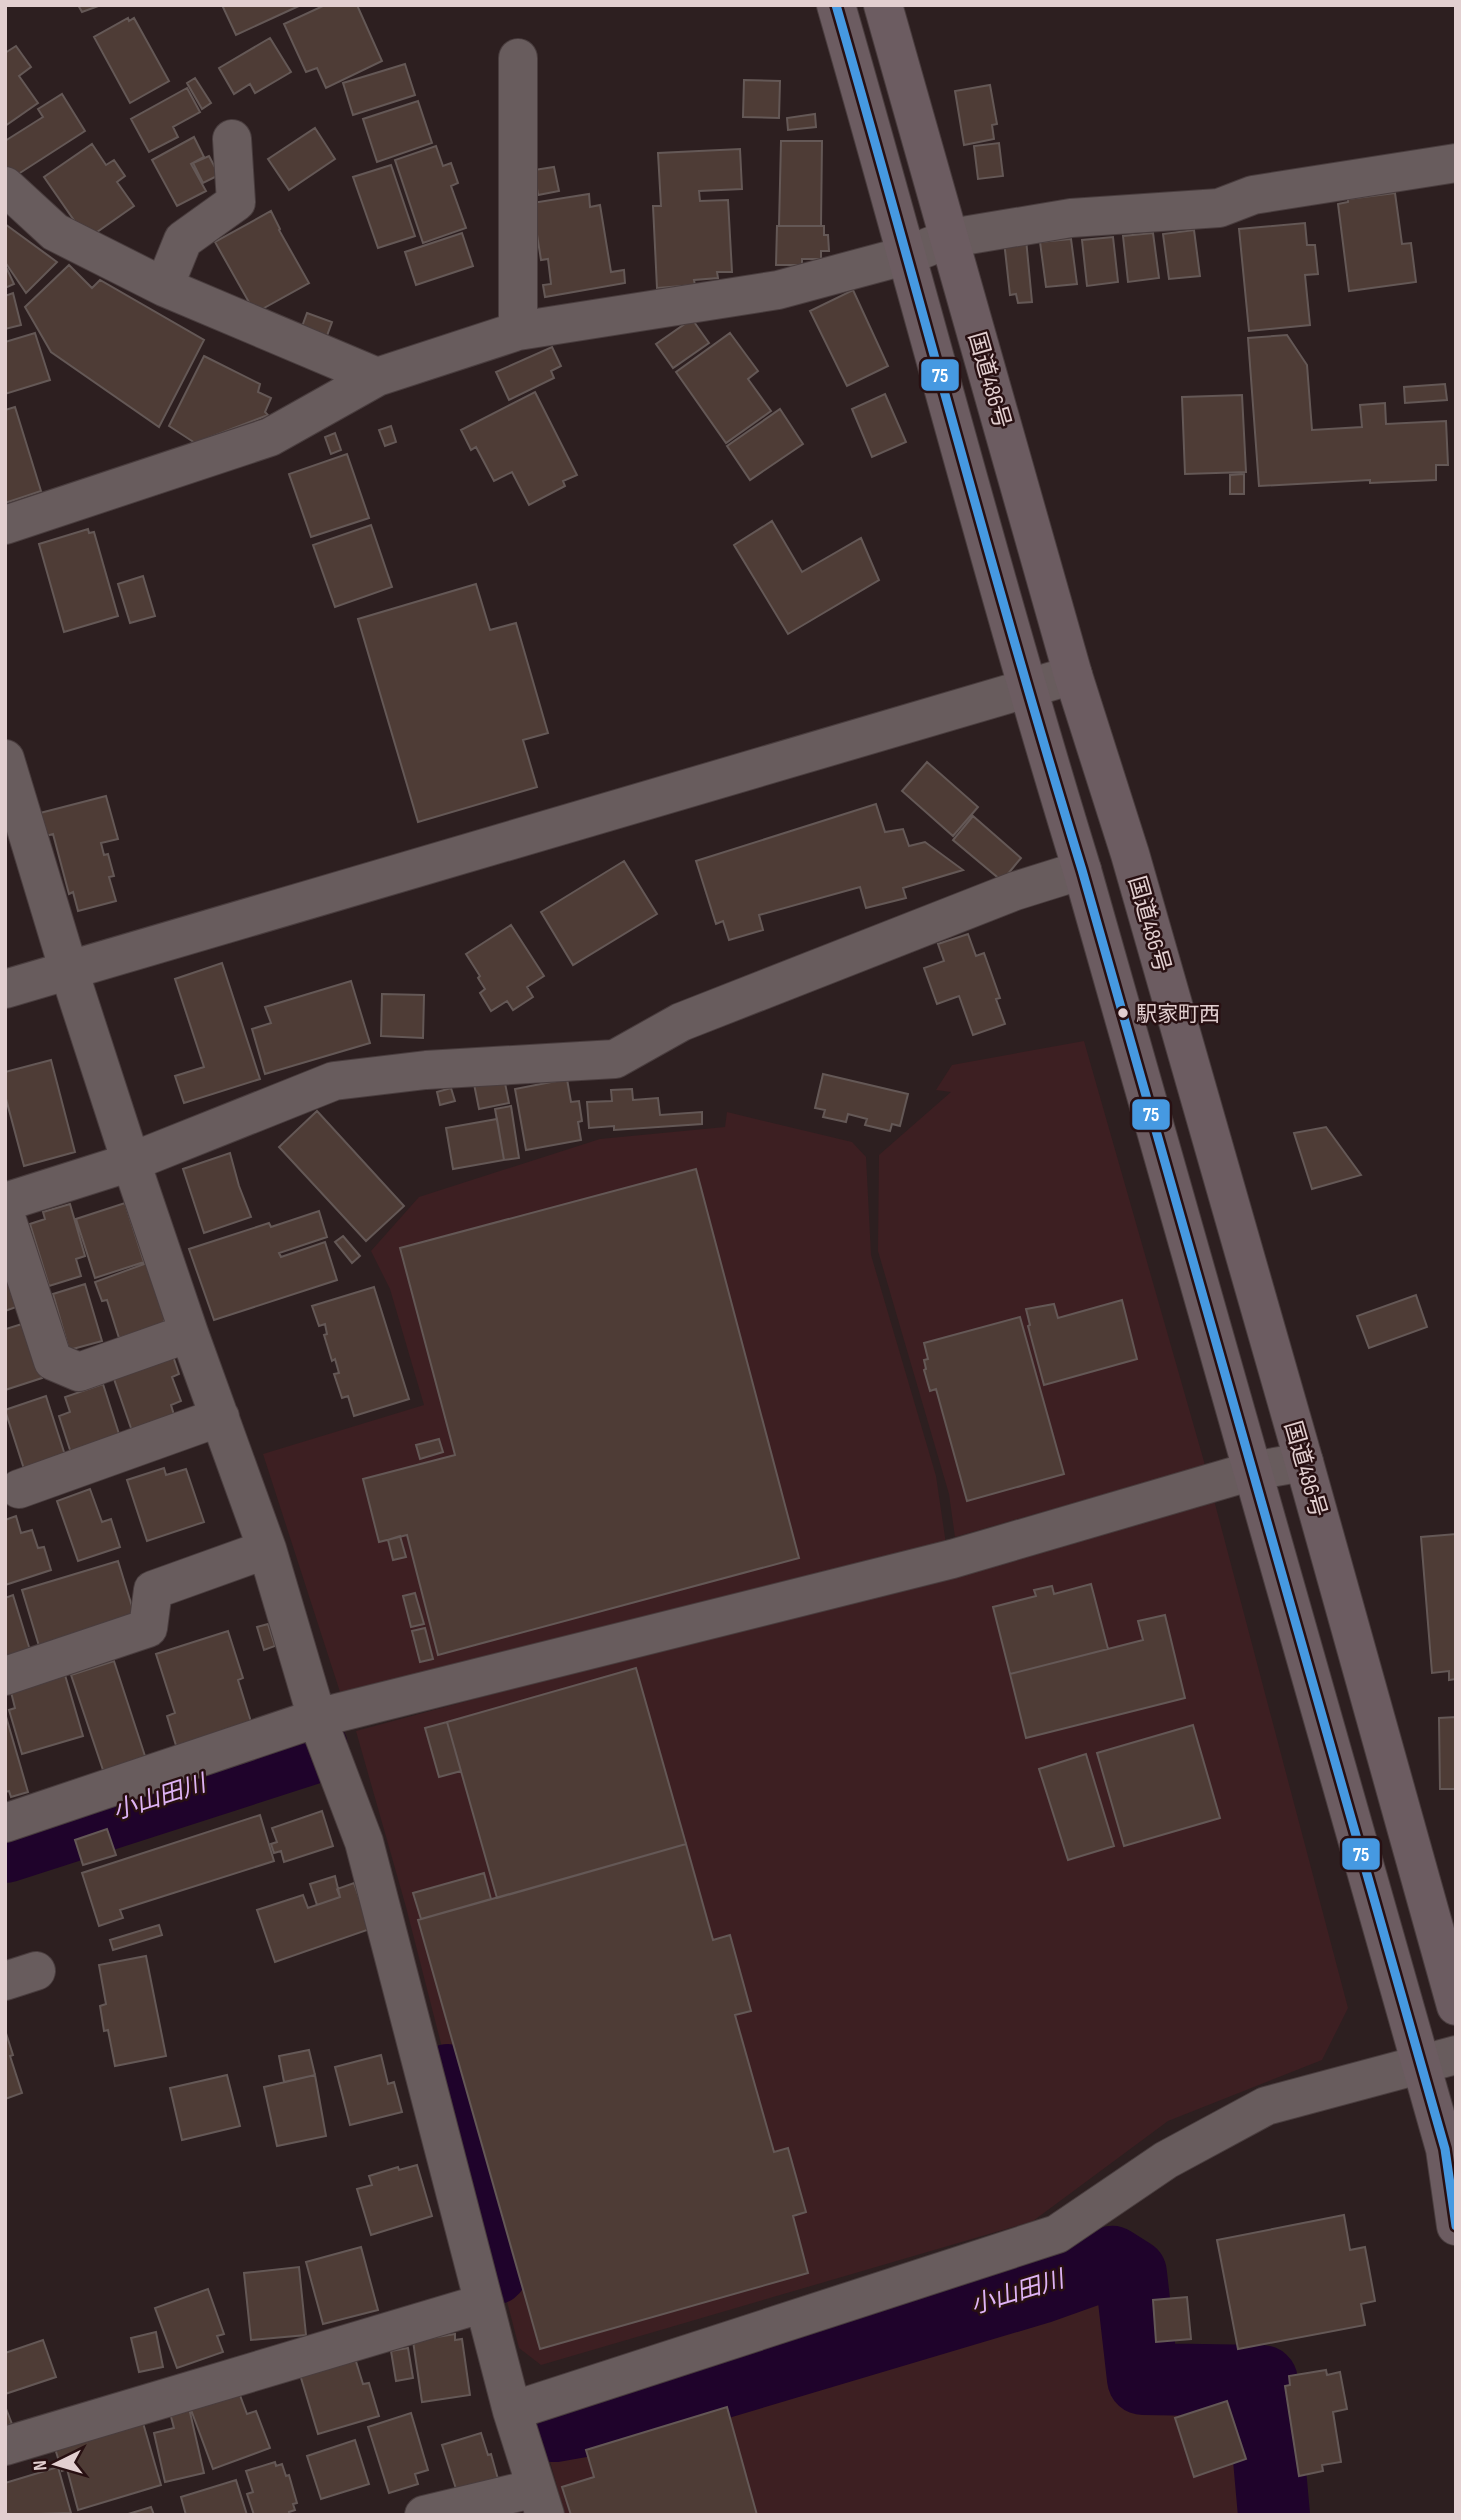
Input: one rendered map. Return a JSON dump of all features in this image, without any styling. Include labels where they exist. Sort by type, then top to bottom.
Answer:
[{"type":"highway","name":"国道486号","points":[[836,5],[908,255],[1026,688],[1082,870],[1252,1471],[1439,2060],[1446,2149],[1456,2226]]},
{"type":"highway","name":"国道486号","points":[[883,5],[1073,674],[1129,854],[1304,1462],[1456,2006]]},
{"type":"street","points":[[518,58],[519,331]]},
{"type":"street","points":[[164,287],[183,240],[236,202],[232,139]]},
{"type":"street","points":[[5,525],[270,438],[377,377],[519,331],[778,289],[908,255],[951,238],[1071,218],[1219,208],[1253,195],[1455,167]]},
{"type":"street","points":[[5,186],[55,232],[164,287],[377,377]]},
{"type":"street","points":[[5,989],[1073,674]]},
{"type":"street","points":[[5,759],[69,971],[131,1162],[267,1549],[317,1718],[364,1842],[512,2411],[541,2501],[424,2515]]},
{"type":"street","points":[[5,1202],[131,1162],[334,1081],[426,1070],[615,1059],[681,1022],[1015,891],[1082,870]]},
{"type":"street","points":[[5,1214],[52,1361],[79,1372],[189,1333]]},
{"type":"street","points":[[19,1489],[220,1418]]},
{"type":"street","points":[[5,1823],[317,1718],[952,1559],[1252,1471],[1304,1462]]},
{"type":"street","points":[[5,1676],[148,1628],[153,1590],[267,1549]]},
{"type":"street","points":[[512,2411],[1057,2234],[1166,2160],[1266,2106],[1439,2060]]},
{"type":"street","points":[[5,2446],[484,2303]]},
{"type":"shaded area","points":[[1084,1041],[1205,1465],[955,1537],[949,1494],[878,1251],[879,1155],[951,1092],[936,1090],[952,1065]]},
{"type":"shaded area","points":[[727,1112],[852,1142],[866,1157],[871,1255],[936,1476],[946,1544],[340,1692],[263,1454],[424,1405],[390,1289],[371,1251],[419,1197],[600,1139],[725,1127]]},
{"type":"shaded area","points":[[1214,1500],[1348,2008],[1322,2060],[1168,2121],[1033,2221],[541,2365],[519,2348],[406,1907],[356,1731]]},
{"type":"shaded area","points":[[1105,2282],[1124,2387],[1142,2395],[1240,2391],[1249,2411],[1252,2515],[565,2515],[546,2447]]},
{"type":"building","points":[[78,5],[101,5],[82,12]]},
{"type":"building","points":[[222,5],[301,5],[236,35]]},
{"type":"building","points":[[325,5],[357,5],[382,61],[326,88],[317,68],[306,72],[284,24]]},
{"type":"building","points":[[128,18],[129,21],[134,18],[169,81],[130,103],[94,37]]},
{"type":"building","points":[[270,38],[291,72],[255,93],[250,84],[234,94],[219,68]]},
{"type":"building","points":[[16,46],[31,67],[19,76],[38,103],[5,126],[5,53]]},
{"type":"building","points":[[405,64],[415,95],[353,115],[343,83]]},
{"type":"building","points":[[195,78],[211,103],[202,109],[187,83]]},
{"type":"building","points":[[744,80],[780,81],[779,118],[743,117]]},
{"type":"building","points":[[990,85],[997,124],[992,125],[994,139],[964,145],[955,91]]},
{"type":"building","points":[[187,88],[200,112],[173,127],[178,137],[149,152],[131,119]]},
{"type":"building","points":[[62,94],[85,131],[9,180],[5,174],[5,141],[43,117],[38,109]]},
{"type":"building","points":[[418,101],[432,143],[377,162],[363,119]]},
{"type":"building","points":[[815,114],[816,127],[788,130],[787,118]]},
{"type":"building","points":[[315,128],[335,159],[289,190],[268,159]]},
{"type":"building","points":[[194,137],[204,157],[191,164],[206,191],[177,206],[152,160]]},
{"type":"building","points":[[781,141],[822,141],[821,226],[779,226]]},
{"type":"building","points":[[999,143],[1003,176],[978,179],[974,146]]},
{"type":"building","points":[[92,144],[106,165],[114,160],[125,176],[117,182],[134,206],[87,239],[44,177]]},
{"type":"building","points":[[436,146],[443,166],[451,163],[458,183],[451,186],[466,228],[423,243],[395,160]]},
{"type":"building","points":[[740,149],[742,189],[699,191],[700,201],[728,200],[732,272],[717,272],[718,278],[694,280],[695,285],[657,288],[653,206],[661,206],[658,153]]},
{"type":"building","points":[[209,156],[219,175],[203,183],[193,163]]},
{"type":"building","points":[[391,165],[415,236],[378,248],[353,177]]},
{"type":"building","points":[[554,167],[559,191],[538,195],[534,170]]},
{"type":"building","points":[[1395,193],[1402,244],[1411,243],[1416,282],[1349,291],[1338,204],[1348,202],[1348,199]]},
{"type":"building","points":[[589,194],[590,207],[600,205],[611,272],[624,270],[625,283],[545,297],[543,285],[551,284],[548,259],[541,260],[532,203]]},
{"type":"building","points":[[271,211],[309,283],[255,313],[215,242]]},
{"type":"building","points":[[1305,223],[1307,245],[1315,245],[1318,274],[1305,275],[1310,325],[1249,331],[1239,229]]},
{"type":"building","points":[[5,224],[57,262],[26,293],[5,262]]},
{"type":"building","points":[[777,226],[824,226],[824,235],[828,235],[829,251],[821,251],[821,259],[802,259],[802,265],[776,265]]},
{"type":"building","points":[[1194,230],[1200,276],[1169,279],[1163,234]]},
{"type":"building","points":[[462,233],[473,266],[416,285],[405,252]]},
{"type":"building","points":[[1153,233],[1159,278],[1128,282],[1123,236]]},
{"type":"building","points":[[1113,237],[1118,282],[1087,286],[1082,240]]},
{"type":"building","points":[[1026,239],[1032,302],[1018,303],[1016,294],[1010,295],[1004,241]]},
{"type":"building","points":[[1071,239],[1077,284],[1046,287],[1040,242]]},
{"type":"building","points":[[69,265],[92,288],[100,280],[204,340],[159,427],[51,352],[25,307]]},
{"type":"building","points":[[7,269],[14,284],[5,288],[5,270]]},
{"type":"building","points":[[853,290],[888,366],[847,386],[810,311]]},
{"type":"building","points":[[13,293],[21,325],[5,329],[5,296]]},
{"type":"building","points":[[307,313],[332,322],[325,341],[300,332]]},
{"type":"building","points":[[692,319],[709,343],[673,368],[656,344]]},
{"type":"building","points":[[35,333],[50,380],[5,394],[5,342]]},
{"type":"building","points":[[730,333],[758,371],[748,379],[771,411],[726,443],[676,372]]},
{"type":"building","points":[[1287,335],[1307,365],[1312,430],[1362,427],[1360,405],[1385,403],[1386,424],[1446,421],[1448,465],[1436,465],[1436,480],[1370,483],[1370,480],[1259,486],[1248,338]]},
{"type":"building","points":[[552,347],[561,366],[551,371],[554,378],[509,400],[496,372]]},
{"type":"building","points":[[204,356],[260,384],[258,392],[271,398],[265,412],[268,415],[195,443],[169,426]]},
{"type":"building","points":[[1445,384],[1447,400],[1405,403],[1404,387]]},
{"type":"building","points":[[535,392],[577,475],[563,481],[565,486],[529,505],[512,472],[494,481],[476,447],[471,450],[461,430]]},
{"type":"building","points":[[885,394],[906,442],[872,457],[852,409]]},
{"type":"building","points":[[1242,395],[1246,472],[1185,474],[1182,397]]},
{"type":"building","points":[[15,407],[41,491],[5,503],[5,410]]},
{"type":"building","points":[[780,409],[803,444],[750,480],[727,446]]},
{"type":"building","points":[[391,426],[396,442],[385,446],[379,430]]},
{"type":"building","points":[[335,433],[341,450],[331,454],[325,437]]},
{"type":"building","points":[[347,454],[369,518],[311,537],[289,474]]},
{"type":"building","points":[[1244,474],[1244,494],[1230,494],[1230,475]]},
{"type":"building","points":[[772,521],[802,572],[861,538],[879,580],[788,634],[734,545]]},
{"type":"building","points":[[371,525],[392,587],[335,607],[313,545]]},
{"type":"building","points":[[88,529],[89,533],[94,532],[118,616],[64,632],[39,544]]},
{"type":"building","points":[[143,576],[155,616],[130,623],[118,584]]},
{"type":"building","points":[[476,584],[490,630],[516,623],[548,733],[523,740],[537,787],[418,822],[358,619]]},
{"type":"building","points":[[927,762],[978,807],[953,836],[902,791]]},
{"type":"building","points":[[106,796],[118,839],[101,843],[104,855],[108,854],[114,876],[109,877],[116,901],[78,911],[73,892],[69,894],[53,834],[46,836],[40,813]]},
{"type":"building","points":[[876,804],[885,832],[903,829],[909,846],[925,842],[963,870],[903,888],[906,898],[866,908],[860,887],[759,915],[763,930],[729,940],[723,921],[716,924],[696,861]]},
{"type":"building","points":[[973,816],[1021,858],[1002,881],[953,840]]},
{"type":"building","points":[[624,861],[657,914],[573,965],[541,912]]},
{"type":"building","points":[[511,925],[544,976],[527,987],[533,997],[513,1010],[507,1001],[491,1011],[480,993],[485,989],[478,978],[480,976],[466,954]]},
{"type":"building","points":[[968,934],[976,956],[984,953],[1000,998],[996,999],[1005,1024],[973,1035],[959,996],[937,1004],[924,968],[944,961],[938,944]]},
{"type":"building","points":[[222,963],[260,1079],[184,1103],[175,1076],[204,1067],[175,979]]},
{"type":"building","points":[[351,981],[370,1043],[265,1074],[252,1029],[271,1023],[265,1007]]},
{"type":"building","points":[[382,994],[424,995],[423,1038],[381,1036]]},
{"type":"building","points":[[51,1060],[75,1152],[24,1166],[5,1095],[5,1072]]},
{"type":"building","points":[[823,1074],[908,1094],[900,1126],[892,1124],[890,1131],[865,1125],[867,1119],[848,1114],[846,1122],[823,1117],[825,1110],[815,1108]]},
{"type":"building","points":[[504,1078],[509,1103],[479,1109],[474,1084]]},
{"type":"building","points":[[567,1079],[571,1102],[579,1101],[581,1140],[526,1150],[515,1089]]},
{"type":"building","points":[[451,1088],[455,1101],[440,1105],[437,1092]]},
{"type":"building","points":[[632,1089],[633,1100],[658,1098],[660,1115],[702,1112],[702,1124],[614,1130],[614,1126],[589,1128],[587,1102],[612,1101],[611,1090]]},
{"type":"building","points":[[511,1106],[519,1158],[504,1160],[495,1109]]},
{"type":"building","points":[[317,1111],[404,1206],[366,1241],[279,1147]]},
{"type":"building","points":[[497,1119],[504,1160],[453,1169],[446,1128]]},
{"type":"building","points":[[1326,1127],[1361,1175],[1312,1189],[1294,1133]]},
{"type":"building","points":[[230,1153],[251,1217],[204,1233],[183,1169]]},
{"type":"building","points":[[696,1169],[799,1558],[438,1655],[407,1535],[379,1542],[363,1479],[455,1455],[400,1248]]},
{"type":"building","points":[[125,1203],[144,1262],[95,1278],[76,1219]]},
{"type":"building","points":[[70,1204],[85,1256],[76,1259],[81,1276],[49,1286],[30,1224],[45,1219],[43,1212]]},
{"type":"building","points":[[319,1211],[327,1237],[279,1253],[281,1257],[325,1242],[337,1280],[214,1320],[189,1249],[269,1223],[271,1227]]},
{"type":"building","points":[[343,1236],[360,1256],[352,1263],[335,1242]]},
{"type":"building","points":[[5,1259],[19,1306],[5,1311]]},
{"type":"building","points":[[147,1263],[166,1316],[163,1324],[119,1338],[107,1300],[102,1301],[95,1282]]},
{"type":"building","points":[[85,1284],[102,1341],[69,1350],[53,1294]]},
{"type":"building","points":[[374,1287],[409,1399],[354,1416],[348,1396],[342,1398],[334,1374],[339,1373],[335,1359],[332,1361],[324,1335],[327,1334],[325,1324],[319,1326],[312,1306]]},
{"type":"building","points":[[1416,1295],[1427,1327],[1369,1348],[1357,1316]]},
{"type":"building","points":[[1122,1300],[1137,1359],[1044,1385],[1026,1309],[1054,1304],[1058,1318]]},
{"type":"building","points":[[1020,1317],[1064,1474],[967,1501],[936,1389],[930,1391],[924,1370],[924,1360],[928,1359],[924,1343]]},
{"type":"building","points":[[25,1323],[42,1378],[5,1390],[5,1327],[6,1329]]},
{"type":"building","points":[[173,1356],[179,1374],[172,1377],[181,1401],[171,1405],[174,1415],[132,1431],[114,1379]]},
{"type":"building","points":[[103,1384],[120,1437],[71,1453],[59,1416],[70,1412],[65,1397]]},
{"type":"building","points":[[46,1396],[65,1455],[24,1469],[5,1410]]},
{"type":"building","points":[[439,1439],[443,1452],[420,1459],[416,1445]]},
{"type":"building","points":[[164,1468],[166,1475],[186,1469],[204,1522],[147,1541],[127,1480]]},
{"type":"building","points":[[90,1489],[102,1522],[111,1519],[120,1547],[78,1561],[57,1501]]},
{"type":"building","points":[[16,1516],[21,1533],[32,1530],[38,1548],[44,1547],[51,1570],[5,1585],[5,1520]]},
{"type":"building","points":[[1456,1534],[1456,1679],[1449,1680],[1449,1671],[1432,1673],[1421,1537]]},
{"type":"building","points":[[400,1536],[406,1557],[393,1560],[388,1540]]},
{"type":"building","points":[[118,1561],[135,1616],[39,1646],[22,1590]]},
{"type":"building","points":[[1091,1584],[1108,1649],[1010,1674],[993,1607],[1036,1596],[1034,1590],[1052,1586],[1054,1594]]},
{"type":"building","points":[[415,1593],[424,1624],[411,1627],[403,1596]]},
{"type":"building","points":[[13,1595],[30,1650],[5,1658],[5,1598]]},
{"type":"building","points":[[1165,1615],[1185,1698],[1026,1738],[1010,1674],[1143,1640],[1138,1621]]},
{"type":"building","points":[[268,1624],[275,1646],[264,1650],[257,1627]]},
{"type":"building","points":[[425,1628],[433,1659],[420,1662],[412,1631]]},
{"type":"building","points":[[228,1631],[243,1678],[238,1680],[253,1728],[178,1752],[167,1716],[175,1713],[156,1654]]},
{"type":"building","points":[[114,1661],[146,1759],[104,1773],[71,1675]]},
{"type":"building","points":[[636,1668],[686,1844],[497,1898],[447,1722]]},
{"type":"building","points":[[65,1675],[83,1736],[22,1754],[9,1710],[15,1708],[11,1692]]},
{"type":"building","points":[[5,1713],[28,1792],[11,1797],[9,1791],[5,1792]]},
{"type":"building","points":[[1456,1717],[1456,1789],[1440,1789],[1439,1718]]},
{"type":"building","points":[[447,1722],[461,1771],[439,1777],[425,1728]]},
{"type":"building","points":[[1193,1725],[1220,1818],[1124,1846],[1097,1753]]},
{"type":"building","points":[[1086,1754],[1114,1846],[1068,1860],[1039,1769]]},
{"type":"building","points":[[322,1811],[333,1846],[284,1862],[281,1851],[274,1853],[271,1844],[277,1842],[272,1828]]},
{"type":"building","points":[[260,1815],[274,1861],[120,1910],[123,1918],[99,1926],[82,1873]]},
{"type":"building","points":[[107,1829],[116,1855],[83,1865],[75,1840]]},
{"type":"building","points":[[686,1844],[713,1940],[730,1935],[751,2011],[735,2015],[774,2152],[788,2148],[806,2212],[793,2216],[808,2273],[540,2349],[418,1920]]},
{"type":"building","points":[[484,1873],[491,1899],[421,1919],[413,1893]]},
{"type":"building","points":[[335,1876],[340,1897],[317,1905],[310,1884]]},
{"type":"building","points":[[354,1883],[370,1929],[275,1962],[257,1910],[303,1895],[308,1908],[340,1897],[337,1889]]},
{"type":"building","points":[[159,1925],[162,1935],[113,1950],[110,1940]]},
{"type":"building","points":[[146,1956],[166,2056],[115,2066],[108,2030],[104,2031],[100,2006],[106,2004],[99,1965]]},
{"type":"building","points":[[5,2030],[22,2093],[5,2099]]},
{"type":"building","points":[[309,2050],[315,2075],[284,2082],[279,2056]]},
{"type":"building","points":[[381,2055],[388,2084],[394,2082],[402,2112],[350,2125],[335,2067]]},
{"type":"building","points":[[227,2075],[240,2126],[182,2140],[170,2088]]},
{"type":"building","points":[[315,2075],[326,2136],[277,2146],[264,2087]]},
{"type":"building","points":[[417,2165],[432,2216],[371,2235],[357,2189],[372,2185],[369,2176],[398,2167],[399,2170]]},
{"type":"building","points":[[1344,2215],[1350,2250],[1365,2247],[1375,2301],[1361,2304],[1365,2325],[1238,2349],[1217,2240]]},
{"type":"building","points":[[361,2247],[378,2310],[323,2324],[306,2262]]},
{"type":"building","points":[[299,2267],[306,2335],[251,2340],[244,2273]]},
{"type":"building","points":[[208,2289],[224,2334],[217,2336],[223,2352],[177,2368],[155,2308]]},
{"type":"building","points":[[1187,2297],[1191,2339],[1156,2342],[1153,2300]]},
{"type":"building","points":[[156,2332],[163,2367],[139,2372],[131,2338]]},
{"type":"building","points":[[455,2334],[455,2340],[462,2339],[470,2395],[422,2402],[413,2341]]},
{"type":"building","points":[[43,2340],[56,2377],[5,2394],[5,2353]]},
{"type":"building","points":[[408,2348],[413,2378],[396,2381],[391,2351]]},
{"type":"building","points":[[354,2355],[363,2384],[369,2383],[379,2416],[318,2434],[298,2368]]},
{"type":"building","points":[[1326,2370],[1327,2375],[1340,2372],[1347,2409],[1333,2412],[1341,2462],[1322,2465],[1323,2471],[1299,2476],[1285,2386],[1290,2385],[1289,2376]]},
{"type":"building","points":[[238,2390],[247,2414],[256,2411],[270,2448],[213,2469],[190,2407]]},
{"type":"building","points":[[1227,2401],[1246,2459],[1194,2477],[1175,2418]]},
{"type":"building","points":[[5,2406],[12,2424],[5,2426]]},
{"type":"building","points":[[727,2407],[757,2515],[571,2515],[562,2487],[594,2477],[586,2450]]},
{"type":"building","points":[[189,2408],[204,2473],[165,2482],[154,2433],[174,2428],[170,2413]]},
{"type":"building","points":[[411,2413],[428,2470],[415,2474],[418,2484],[389,2493],[368,2427]]},
{"type":"building","points":[[141,2416],[161,2485],[78,2510],[67,2469],[62,2471],[53,2442]]},
{"type":"building","points":[[481,2433],[488,2455],[491,2454],[498,2479],[457,2492],[442,2445]]},
{"type":"building","points":[[355,2440],[369,2484],[321,2499],[307,2456]]},
{"type":"building","points":[[275,2462],[276,2466],[282,2464],[286,2476],[289,2475],[297,2503],[293,2504],[295,2510],[289,2512],[290,2515],[254,2515],[247,2494],[253,2492],[246,2471]]},
{"type":"building","points":[[58,2467],[71,2513],[5,2515],[5,2483]]},
{"type":"building","points":[[236,2480],[247,2515],[186,2515],[181,2497]]},
{"type":"building","points":[[151,2507],[154,2515],[125,2515]]},
{"type":"waterway","name":"小山田川","points":[[5,1847],[312,1748]]},
{"type":"waterway","name":"小山田川","points":[[448,2080],[493,2269]]},
{"type":"waterway","name":"小山田川","points":[[555,2426],[606,2417],[1039,2288],[1112,2262],[1131,2274],[1143,2379],[1262,2381],[1274,2515]]},
{"type":"transit line","name":"75","points":[[836,5],[987,547],[1082,870],[1445,2149],[1456,2226]]},
{"type":"place","name":"駅家町西","points":[[1123,1013]]}]
